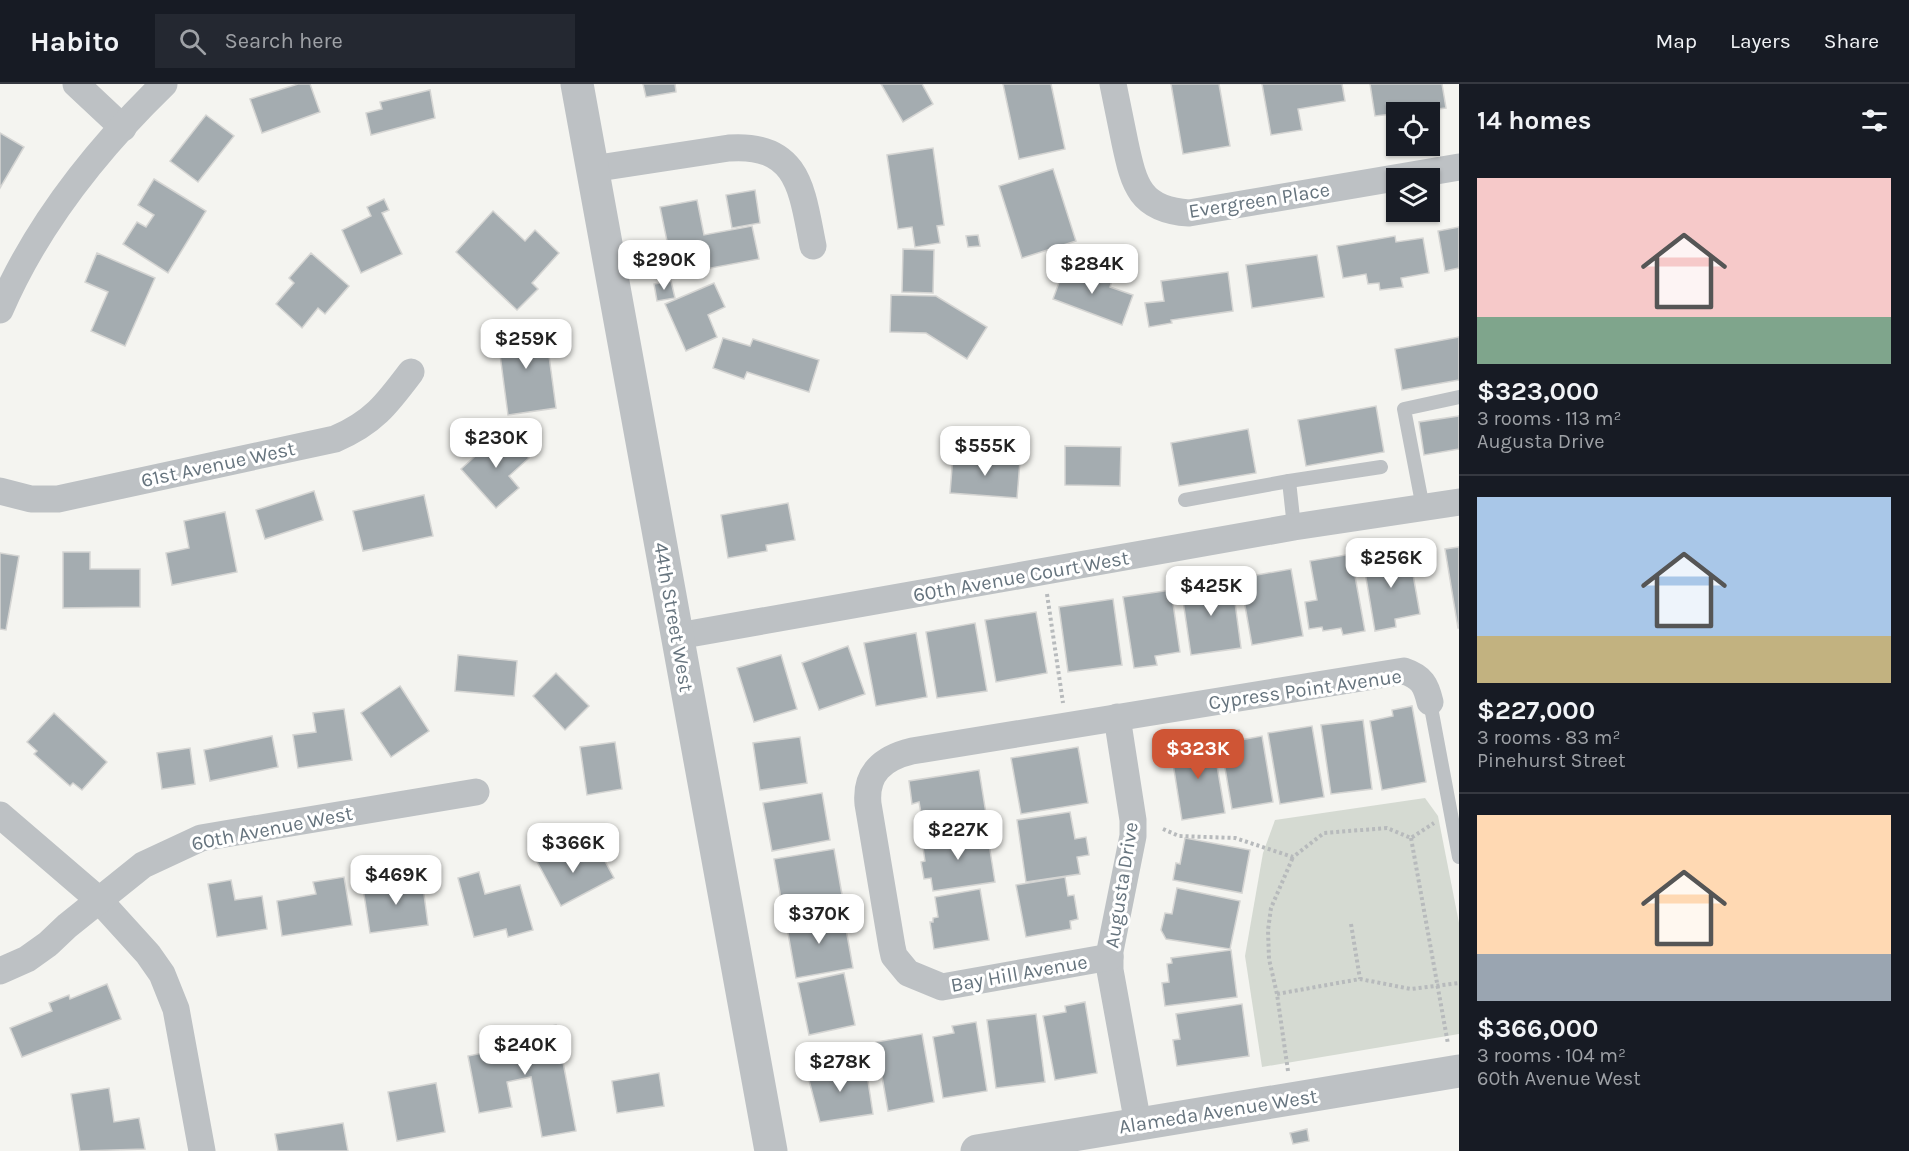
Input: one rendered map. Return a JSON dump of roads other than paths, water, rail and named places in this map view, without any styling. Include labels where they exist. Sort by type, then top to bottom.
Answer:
[{"type":"street","points":[[76,84],[123,128]]},
{"type":"street","points":[[0,310],[48,221],[71,188],[164,84]]},
{"type":"street","name":"44th Street West","points":[[577,84],[771,1151]]},
{"type":"street","name":"Evergreen Place","points":[[1113,84],[1132,177],[1141,193],[1154,205],[1171,212],[1189,213],[1459,167]]},
{"type":"street","points":[[592,169],[729,148],[746,147],[762,150],[777,157],[790,168],[801,186],[813,246]]},
{"type":"street","name":"61st Avenue West","points":[[0,490],[31,499],[58,499],[335,439],[358,429],[379,414],[411,372]]},
{"type":"street","name":"60th Avenue Court West","points":[[678,636],[1294,527],[1439,505]]},
{"type":"street","name":"Cypress Point Avenue","points":[[900,963],[892,948],[867,793],[868,784],[880,764],[912,751],[1404,671],[1420,678],[1426,687],[1430,702]]},
{"type":"street","name":"Augusta Drive","points":[[1117,717],[1133,820],[1133,836],[1110,957],[1138,1124]]},
{"type":"street","name":"60th Avenue West","points":[[0,971],[27,959],[48,945],[143,865],[201,838],[476,792]]},
{"type":"street","points":[[0,815],[99,900],[148,954],[162,974],[176,1010],[202,1151]]},
{"type":"street","name":"Bay Hill Avenue","points":[[900,963],[918,980],[942,987],[1110,957]]},
{"type":"street","name":"Alameda Avenue West","points":[[977,1151],[1456,1071]]},
{"type":"lane","points":[[1439,505],[1404,409],[1459,398]]},
{"type":"lane","points":[[1185,500],[1381,467]]},
{"type":"lane","points":[[1289,482],[1294,527]]},
{"type":"lane","points":[[1430,702],[1459,857]]}]
